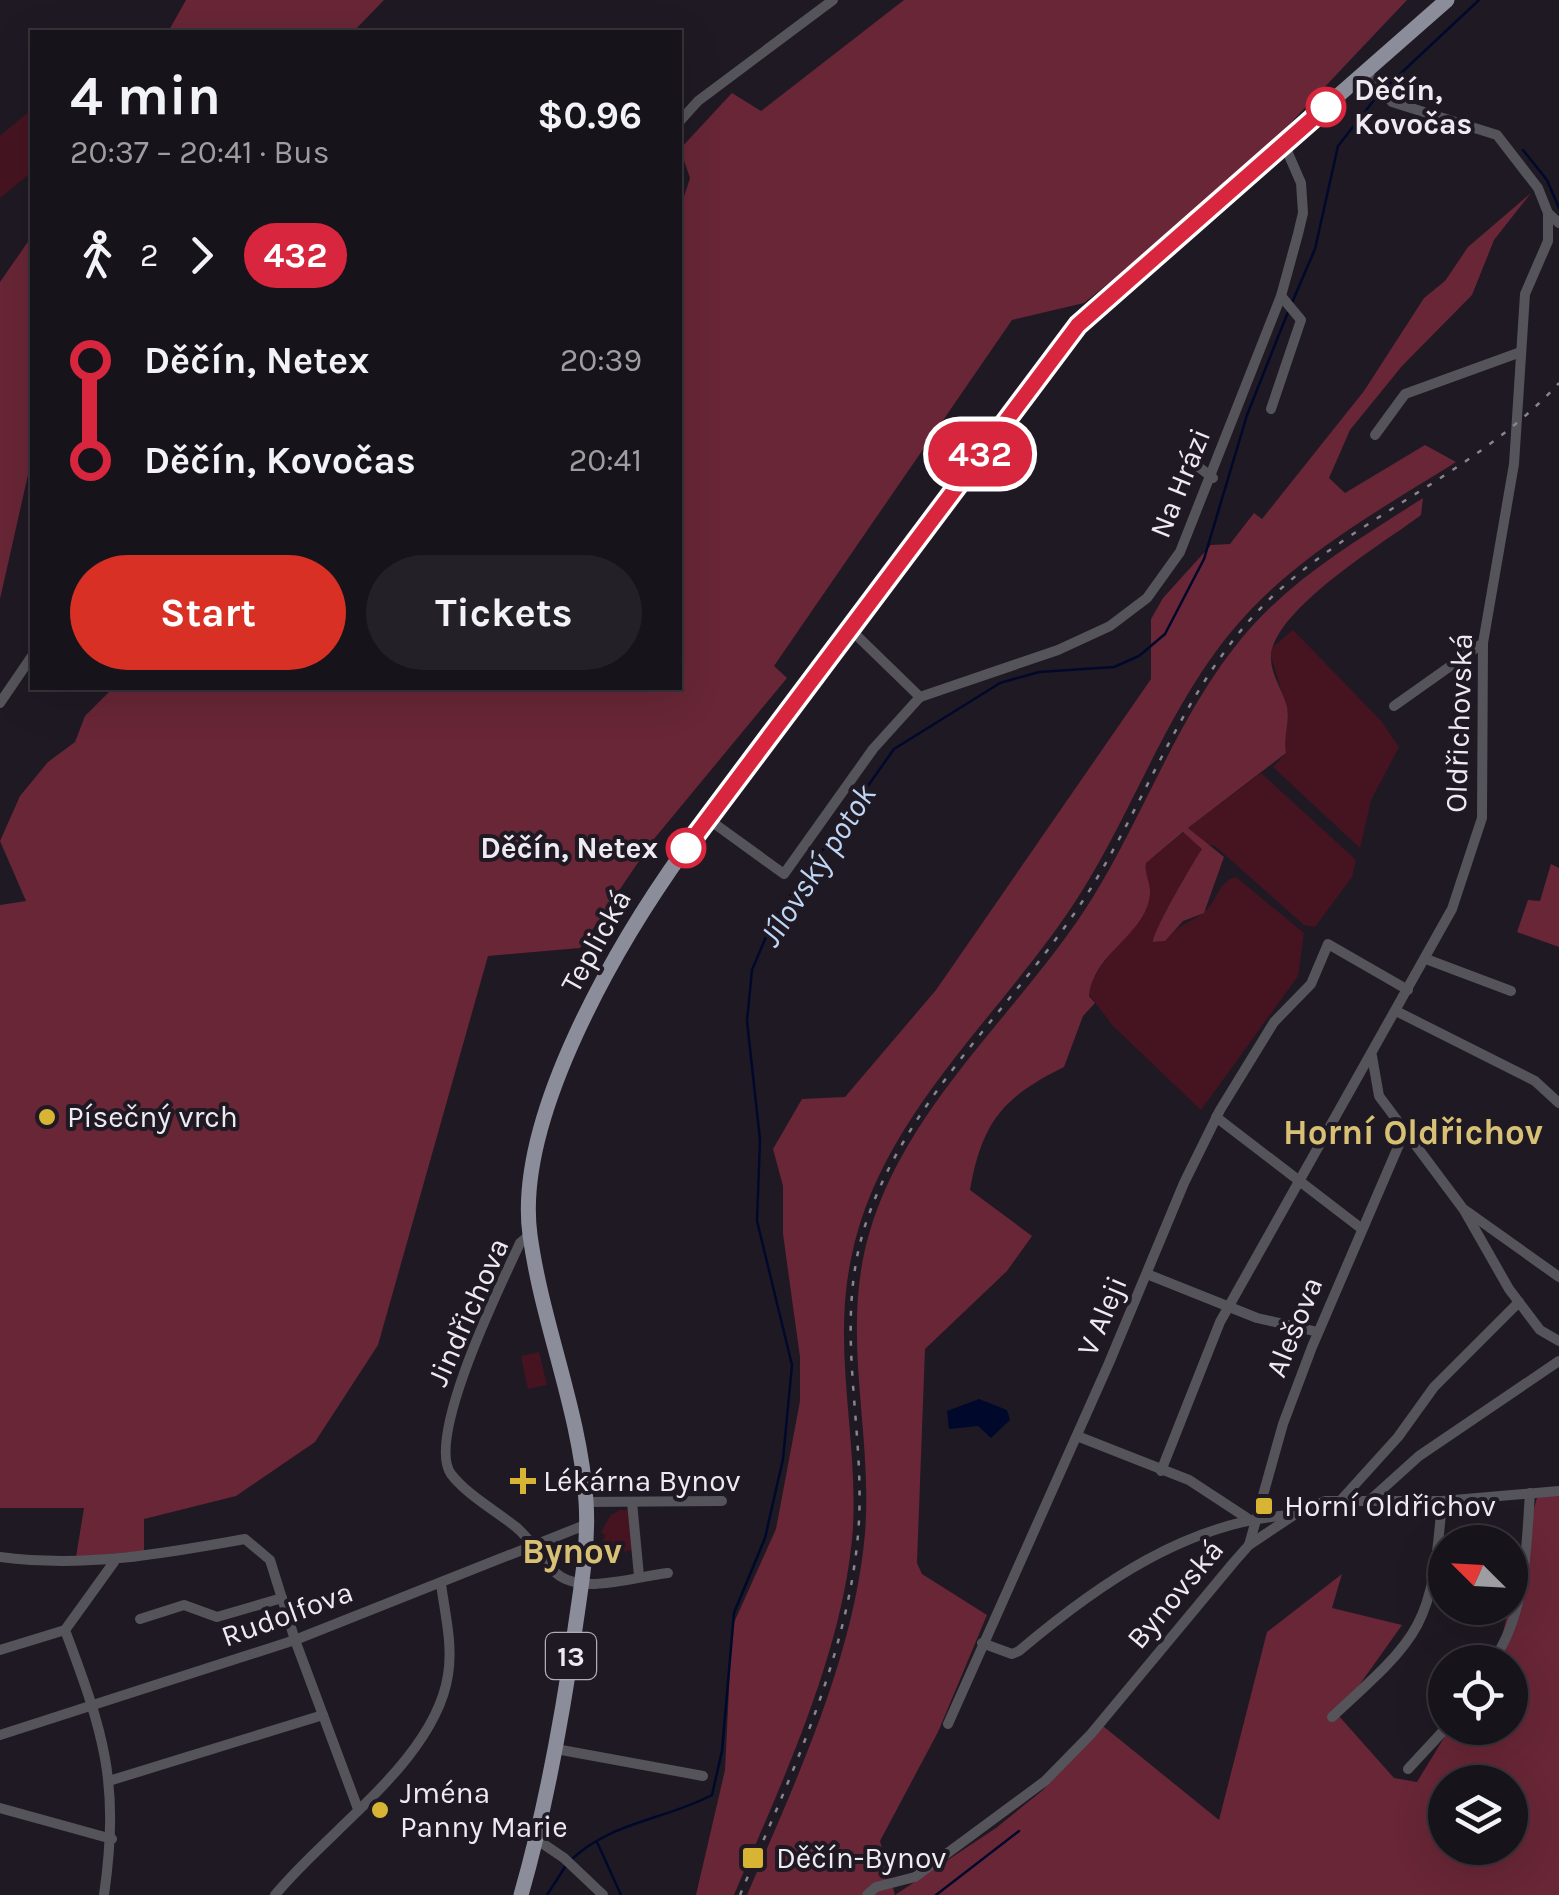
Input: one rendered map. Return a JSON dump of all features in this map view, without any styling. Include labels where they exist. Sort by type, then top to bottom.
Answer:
[{"type":"main road","name":"Teplická","points":[[521,1895],[556,1749],[586,1525],[586,1502],[530,1235],[530,1180],[570,1051],[634,923],[1078,325],[1284,144],[1369,76],[1447,0]]},
{"type":"street","points":[[682,120],[698,101],[833,0]]},
{"type":"street","points":[[1369,76],[1384,94],[1408,110],[1497,135],[1538,188],[1548,213],[1559,223]]},
{"type":"street","name":"Na Hrázi","points":[[920,696],[1058,650],[1127,613],[1147,598],[1180,552],[1284,299],[1303,213],[1301,183],[1284,144]]},
{"type":"street","name":"Oldřichovská","points":[[1160,1471],[1229,1306],[1426,959],[1463,883],[1480,832],[1486,772],[1483,644],[1514,464],[1518,353],[1526,294],[1548,241],[1548,213]]},
{"type":"street","points":[[1270,408],[1301,320],[1284,299]]},
{"type":"street","points":[[1375,435],[1405,394],[1518,353]]},
{"type":"street","points":[[1183,455],[1213,478]]},
{"type":"street","points":[[708,819],[784,874],[872,749],[920,696],[850,628]]},
{"type":"street","points":[[1394,706],[1483,644]]},
{"type":"street","points":[[0,702],[30,659]]},
{"type":"street","name":"V Aleji","points":[[948,1724],[1216,1117],[1274,1022],[1311,984],[1328,944],[1408,990]]},
{"type":"street","points":[[1426,959],[1511,991]]},
{"type":"street","points":[[1396,1011],[1535,1081],[1559,1104]]},
{"type":"street","points":[[1372,1056],[1379,1096],[1464,1210],[1519,1302],[1540,1330],[1559,1342]]},
{"type":"street","points":[[1216,1117],[1362,1229]]},
{"type":"street","name":"Alešova","points":[[1249,1546],[1252,1517],[1283,1424],[1318,1332],[1404,1133]]},
{"type":"street","points":[[1464,1210],[1559,1277]]},
{"type":"street","name":"Jindřichova","points":[[530,1235],[520,1243],[463,1373],[445,1454],[450,1473],[536,1547],[557,1574],[581,1584]]},
{"type":"street","points":[[1147,1274],[1257,1318],[1318,1332]]},
{"type":"street","points":[[1342,1500],[1398,1437],[1434,1387],[1519,1302]]},
{"type":"street","points":[[1367,1503],[1419,1456],[1559,1361]]},
{"type":"street","points":[[1077,1436],[1189,1480],[1252,1517]]},
{"type":"street","name":"Bynovská","points":[[867,1895],[876,1887],[915,1877],[1045,1782],[1249,1546],[1294,1515],[1325,1501],[1442,1501],[1559,1491]]},
{"type":"street","points":[[1504,1645],[1523,1580],[1530,1493]]},
{"type":"street","points":[[586,1502],[722,1501]]},
{"type":"street","points":[[1332,1717],[1402,1653],[1422,1621],[1437,1568],[1442,1501]]},
{"type":"street","points":[[632,1502],[640,1576]]},
{"type":"street","points":[[982,1643],[1012,1654],[1020,1651],[1122,1575],[1190,1539],[1252,1517],[1294,1515]]},
{"type":"street","name":"Rudolfova","points":[[0,1735],[294,1640],[586,1525]]},
{"type":"street","points":[[0,1557],[46,1563],[114,1562],[245,1539],[270,1560],[294,1640],[358,1809]]},
{"type":"street","points":[[0,1650],[65,1630],[114,1562]]},
{"type":"street","points":[[581,1584],[668,1572]]},
{"type":"street","points":[[275,1895],[421,1739],[448,1679],[450,1649],[441,1584]]},
{"type":"street","points":[[140,1619],[184,1605],[218,1616],[282,1598]]},
{"type":"street","points":[[65,1630],[94,1705],[112,1780],[112,1839],[104,1895]]},
{"type":"street","points":[[112,1780],[322,1715]]},
{"type":"street","points":[[1408,1769],[1430,1745]]},
{"type":"street","points":[[556,1749],[703,1776]]},
{"type":"street","points":[[0,1808],[112,1839]]},
{"type":"street","points":[[536,1839],[577,1868],[602,1895]]},
{"type":"shaded area","points":[[186,0],[384,0],[355,30],[169,30]]},
{"type":"shaded area","points":[[904,0],[1407,0],[1232,185],[1084,303],[1012,320],[774,666],[787,678],[654,839],[580,948],[488,956],[378,1345],[315,1442],[236,1496],[144,1519],[144,1551],[76,1557],[84,1508],[0,1508],[0,905],[26,901],[0,841],[20,796],[48,762],[75,742],[85,716],[111,690],[682,690],[682,203],[690,178],[682,147],[732,93],[761,111]]},
{"type":"shaded area","points":[[30,111],[30,174],[0,198],[0,136]]},
{"type":"shaded area","points":[[1531,193],[1494,240],[1472,295],[1402,366],[1350,430],[1329,478],[1345,493],[1425,445],[1456,462],[1318,551],[1245,616],[1197,679],[1082,891],[917,1110],[889,1157],[866,1206],[846,1293],[845,1360],[854,1494],[847,1575],[837,1622],[808,1715],[734,1895],[696,1895],[725,1770],[732,1627],[776,1529],[800,1401],[800,1357],[783,1234],[783,1186],[773,1149],[802,1099],[845,1097],[936,990],[1151,679],[1151,619],[1163,598],[1211,545],[1230,544],[1254,513],[1262,519],[1364,391],[1424,298],[1445,281],[1468,247]]},
{"type":"shaded area","points":[[30,239],[30,466],[0,599],[0,282]]},
{"type":"shaded area","points":[[1423,498],[1421,515],[1310,598],[1277,637],[1271,663],[1287,707],[1286,753],[1188,828],[1224,857],[1204,913],[1183,921],[1165,941],[1153,942],[1202,849],[1183,832],[1146,863],[1150,890],[1146,908],[1100,967],[1089,996],[1095,1003],[1083,1016],[1064,1067],[1011,1101],[981,1146],[970,1190],[1032,1236],[1007,1271],[925,1349],[917,1563],[922,1574],[987,1615],[938,1732],[880,1841],[895,1895],[747,1895],[820,1718],[859,1580],[866,1495],[857,1309],[869,1234],[887,1186],[938,1099],[1065,939],[1093,897],[1186,721],[1229,654],[1292,588]]},
{"type":"shaded area","points":[[1293,630],[1381,721],[1399,747],[1371,800],[1360,848],[1273,767],[1286,753],[1283,732],[1288,712],[1271,656],[1273,647]]},
{"type":"shaded area","points":[[1261,773],[1356,860],[1352,877],[1315,927],[1304,925],[1215,846],[1206,844],[1188,828]]},
{"type":"shaded area","points":[[1184,832],[1203,848],[1153,942],[1165,941],[1204,912],[1221,887],[1236,877],[1304,933],[1298,976],[1201,1110],[1113,1026],[1088,993],[1102,966],[1147,905],[1150,894],[1146,863]]},
{"type":"shaded area","points":[[1551,864],[1559,868],[1559,947],[1517,932],[1528,900],[1540,901]]},
{"type":"shaded area","points":[[539,1352],[547,1385],[528,1389],[521,1356]]},
{"type":"shaded area","points":[[1559,1487],[1559,1895],[895,1895],[996,1828],[1043,1790],[1103,1726],[1219,1820],[1267,1632],[1342,1574],[1332,1608],[1402,1625],[1338,1715],[1394,1778],[1417,1782],[1440,1745],[1528,1745],[1528,1645],[1499,1645],[1505,1625],[1528,1625],[1528,1533],[1539,1489]]},
{"type":"shaded area","points":[[628,1510],[633,1549],[604,1558],[601,1542],[606,1536],[601,1532],[611,1515]]},
{"type":"water","points":[[979,1399],[1007,1410],[1010,1420],[991,1438],[978,1426],[949,1429],[947,1411]]},
{"type":"waterway","name":"Jílovský potok","points":[[1384,89],[1479,0]]},
{"type":"waterway","name":"Jílovský potok","points":[[1291,305],[1315,249],[1338,146],[1378,95]]},
{"type":"waterway","points":[[1523,150],[1547,180],[1559,208]]},
{"type":"waterway","name":"Jílovský potok","points":[[570,1861],[602,1838],[712,1795],[722,1751],[734,1613],[765,1538],[783,1459],[792,1365],[757,1221],[760,1140],[747,1021],[752,970],[773,920],[894,749],[1000,683],[1039,672],[1114,667],[1139,656],[1165,634],[1204,559],[1247,415],[1288,312]]},
{"type":"waterway","points":[[936,1895],[1019,1831]]},
{"type":"waterway","points":[[597,1842],[621,1895]]},
{"type":"waterway","name":"Jílovský potok","points":[[547,1895],[565,1867]]},
{"type":"railway","points":[[740,1895],[796,1764],[842,1628],[852,1582],[860,1496],[851,1343],[855,1267],[864,1229],[905,1139],[932,1097],[1084,899],[1193,700],[1245,626],[1310,565],[1493,442],[1559,383]]},
{"type":"bus line","name":"432","points":[[686,848],[1078,325],[1114,289],[1326,107]]},
{"type":"place","name":"Děčín, Kovočas","points":[[1326,107]]},
{"type":"place","name":"Děčín, Netex","points":[[686,848]]},
{"type":"place","name":"Písečný vrch","points":[[47,1117]]},
{"type":"place","name":"Lékárna Bynov","points":[[523,1481]]},
{"type":"place","name":"Horní Oldřichov","points":[[1264,1506]]},
{"type":"place","name":"Jména Panny Marie","points":[[380,1810]]},
{"type":"place","name":"Děčín-Bynov","points":[[753,1858]]},
{"type":"district","name":"Horní Oldřichov","points":[[1413,1132]]},
{"type":"district","name":"Bynov","points":[[572,1551]]}]
